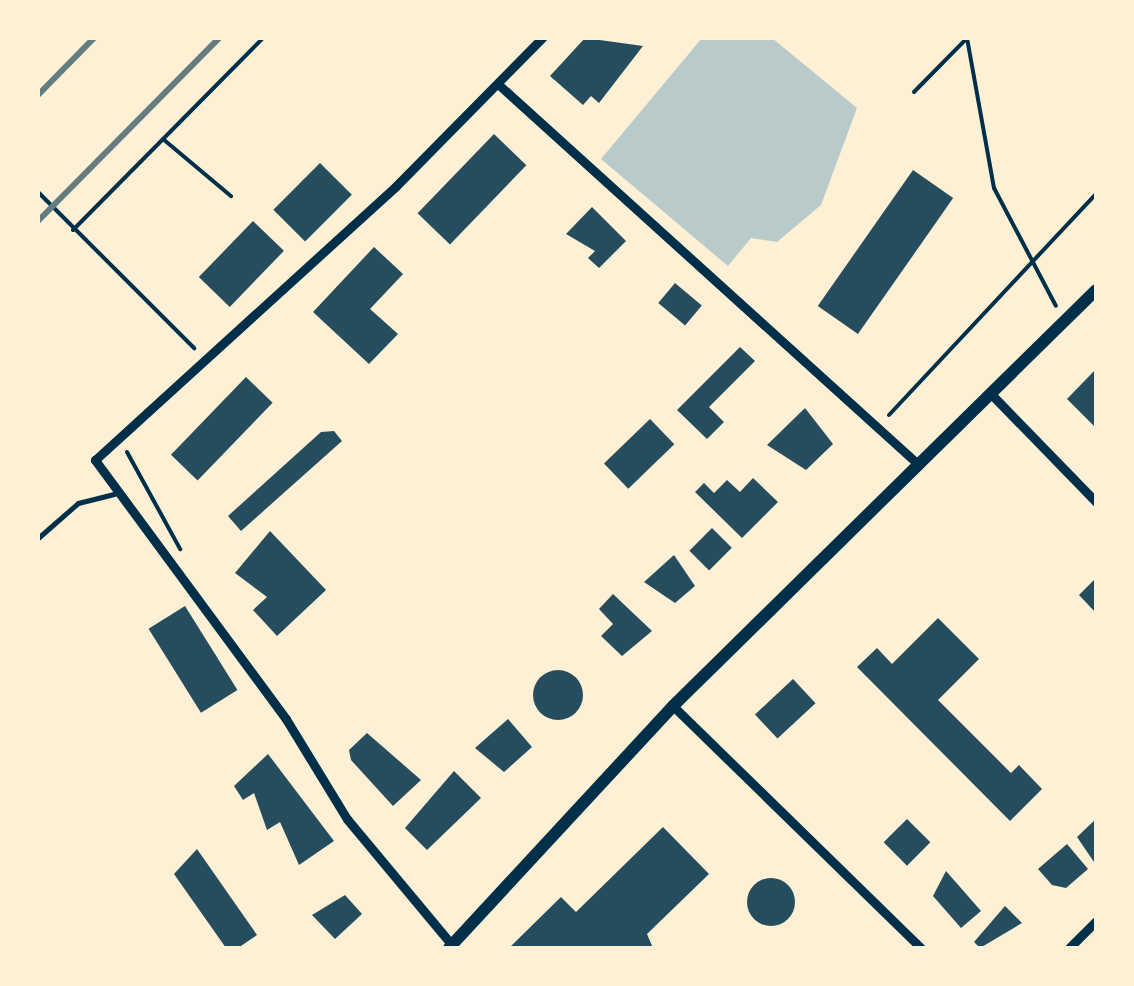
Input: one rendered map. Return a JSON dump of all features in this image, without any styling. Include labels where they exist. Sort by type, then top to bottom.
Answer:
[{"type":"main road","points":[[450,947],[673,706],[1096,290]]},
{"type":"street","points":[[450,947],[347,819],[286,719],[114,494],[95,460],[499,85],[542,38]]},
{"type":"street","points":[[499,85],[920,466]]},
{"type":"street","points":[[992,396],[1096,502]]},
{"type":"street","points":[[673,706],[921,948]]},
{"type":"street","points":[[1069,948],[1096,921]]},
{"type":"lane","points":[[38,538],[78,503],[114,494]]},
{"type":"path","points":[[73,230],[263,38]]},
{"type":"path","points":[[914,92],[967,38]]},
{"type":"path","points":[[967,38],[994,188],[1063,320]]},
{"type":"path","points":[[163,140],[231,196]]},
{"type":"path","points":[[38,192],[194,348],[184,358]]},
{"type":"path","points":[[878,425],[1096,194]]},
{"type":"path","points":[[119,438],[179,545],[184,587]]},
{"type":"shaded area","points":[[702,38],[772,38],[857,108],[821,205],[777,242],[751,238],[728,266],[601,159]]},
{"type":"building","points":[[585,38],[643,46],[599,103],[591,96],[583,105],[550,76]]},
{"type":"building","points":[[494,134],[526,165],[450,244],[418,213]]},
{"type":"building","points":[[320,163],[352,195],[305,241],[273,210]]},
{"type":"building","points":[[913,170],[953,198],[858,334],[818,306]]},
{"type":"building","points":[[592,207],[626,241],[599,268],[588,258],[595,251],[566,234]]},
{"type":"building","points":[[253,221],[284,251],[230,307],[199,277]]},
{"type":"building","points":[[374,247],[403,274],[370,309],[398,334],[369,364],[313,312]]},
{"type":"building","points":[[675,283],[702,305],[685,325],[658,303]]},
{"type":"building","points":[[740,347],[755,361],[709,407],[724,422],[707,439],[677,410]]},
{"type":"building","points":[[1096,369],[1096,428],[1067,399]]},
{"type":"building","points":[[246,377],[273,403],[198,480],[171,455]]},
{"type":"building","points":[[805,408],[833,444],[806,470],[767,445]]},
{"type":"building","points":[[650,419],[674,444],[628,489],[604,463]]},
{"type":"building","points":[[334,431],[342,441],[241,531],[228,516],[321,432]]},
{"type":"building","points":[[753,478],[778,502],[742,538],[695,492],[704,483],[714,493],[727,480],[740,492]]},
{"type":"building","points":[[712,528],[732,548],[709,570],[689,551]]},
{"type":"building","points":[[270,531],[326,590],[277,636],[253,610],[267,597],[235,573]]},
{"type":"building","points":[[674,555],[695,586],[675,603],[644,582]]},
{"type":"building","points":[[1096,578],[1096,613],[1079,595]]},
{"type":"building","points":[[613,594],[652,631],[622,656],[601,636],[613,624],[599,609]]},
{"type":"building","points":[[185,606],[237,690],[201,713],[149,629]]},
{"type":"building","points":[[938,618],[979,659],[938,700],[1011,773],[1019,765],[1042,789],[1010,821],[857,667],[877,648],[892,664]]},
{"type":"building","points":[[558,670],[576,677],[583,695],[576,713],[558,720],[540,713],[533,695],[540,677]]},
{"type":"building","points":[[793,679],[816,703],[777,739],[755,714]]},
{"type":"building","points":[[508,719],[532,747],[504,772],[475,748]]},
{"type":"building","points":[[367,733],[421,780],[393,806],[351,760],[349,750]]},
{"type":"building","points":[[268,754],[334,841],[299,865],[280,822],[267,830],[254,793],[243,800],[234,786]]},
{"type":"building","points":[[454,771],[481,798],[427,850],[405,828]]},
{"type":"building","points":[[907,819],[930,842],[907,866],[884,842]]},
{"type":"building","points":[[1096,819],[1096,865],[1077,837]]},
{"type":"building","points":[[663,827],[709,874],[647,934],[653,948],[509,948],[561,897],[576,912]]},
{"type":"building","points":[[1067,844],[1088,869],[1066,888],[1052,885],[1038,869]]},
{"type":"building","points":[[197,849],[257,935],[238,948],[226,948],[174,874]]},
{"type":"building","points":[[946,871],[981,911],[961,928],[933,896]]},
{"type":"building","points":[[771,878],[788,885],[795,902],[788,919],[771,926],[754,919],[747,902],[754,885]]},
{"type":"building","points":[[345,895],[362,914],[335,939],[312,915]]},
{"type":"building","points":[[1005,906],[1022,923],[980,948],[974,942]]},
{"type":"railway","points":[[38,95],[94,38]]},
{"type":"railway","points":[[38,221],[219,38]]}]
